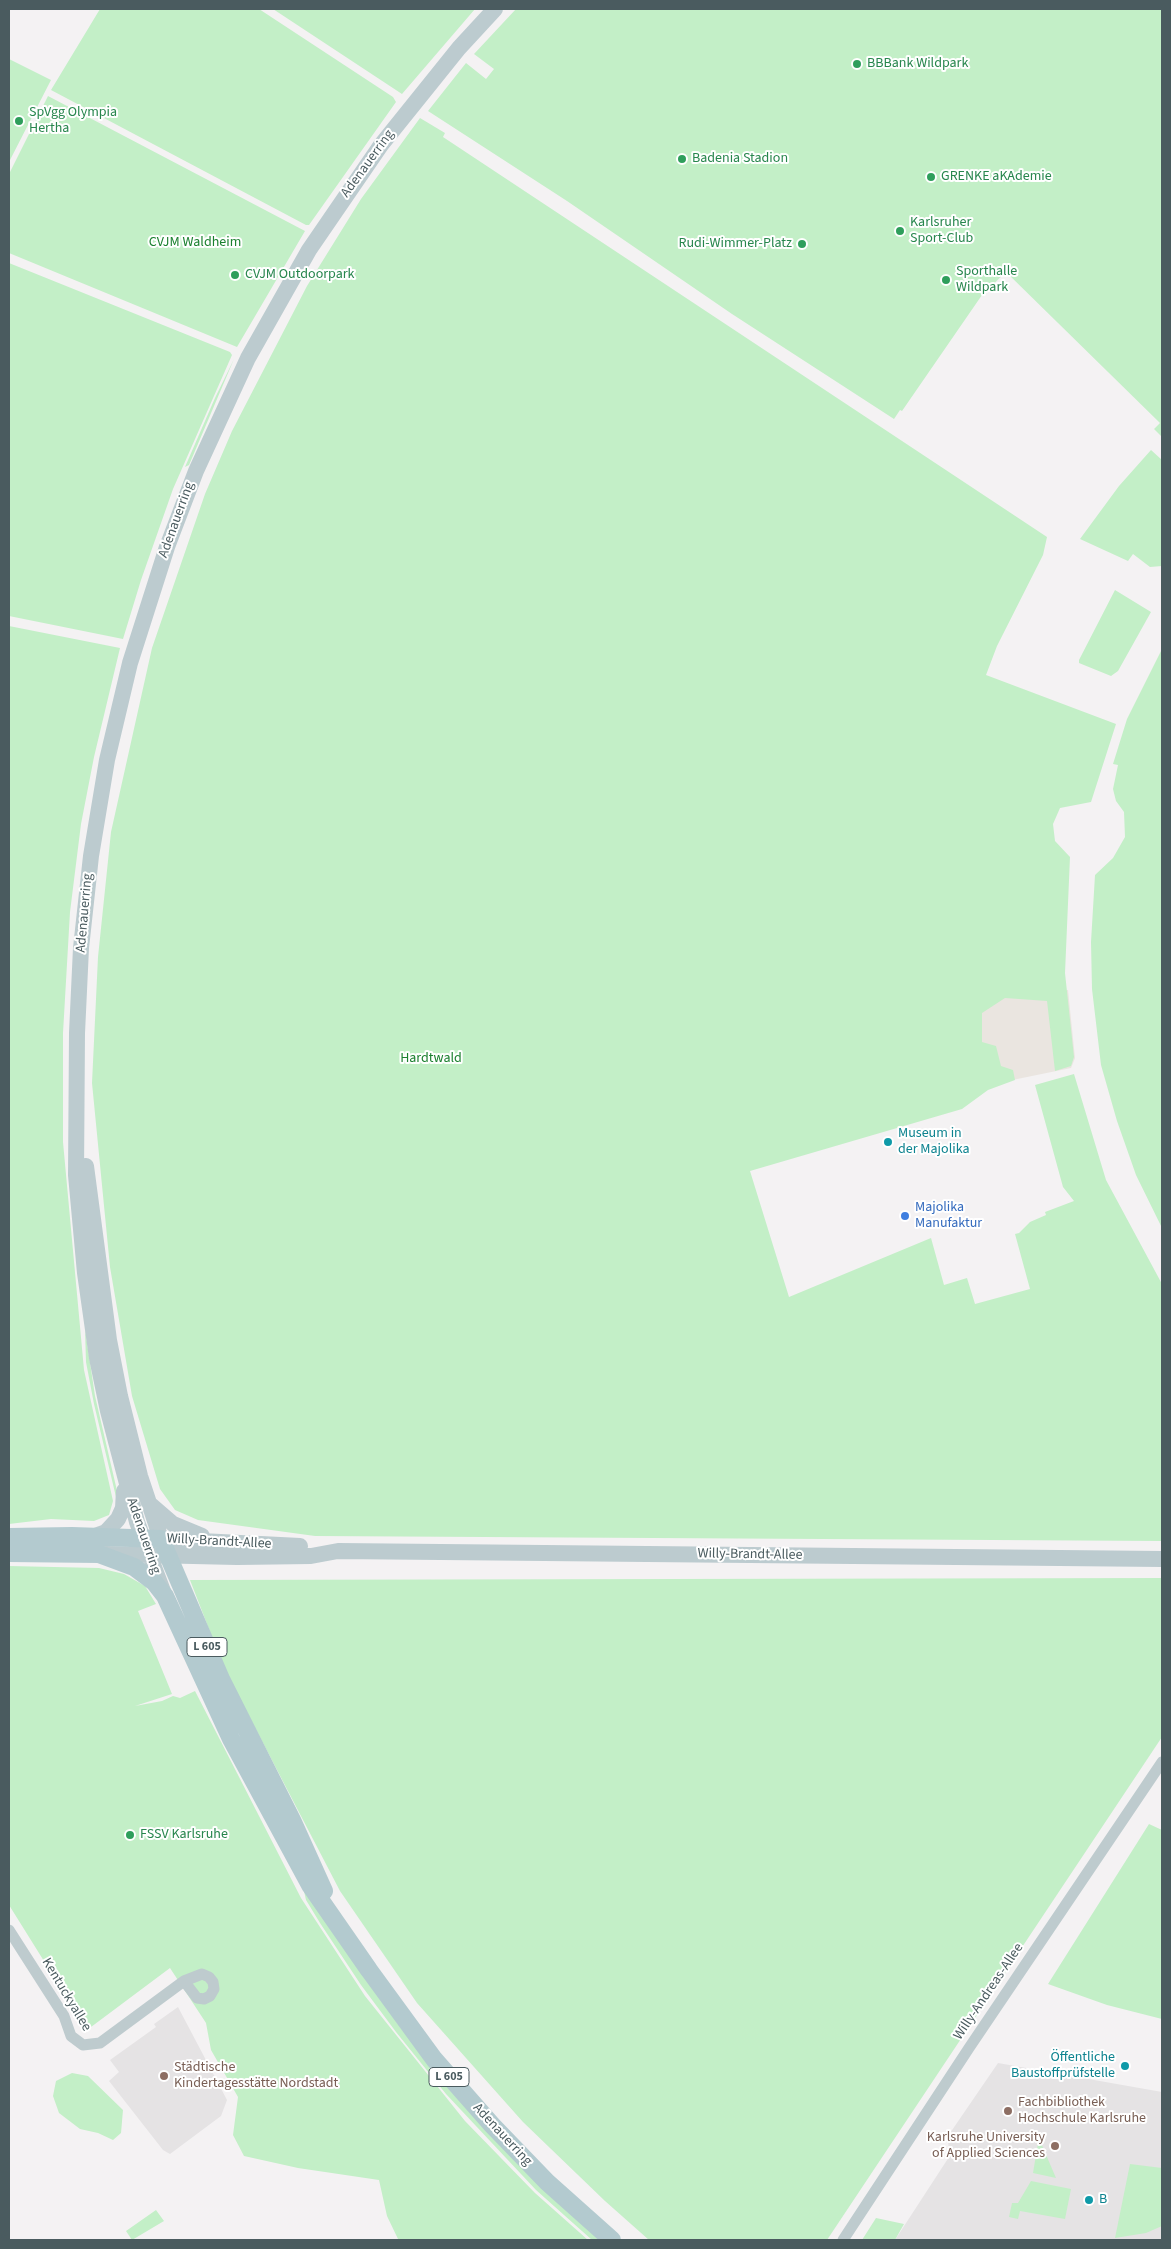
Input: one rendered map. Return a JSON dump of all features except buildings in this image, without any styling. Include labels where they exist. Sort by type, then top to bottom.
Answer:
[{"type":"main road","name":"Adenauerring","points":[[496,9],[459,48],[380,144],[309,250],[248,358],[208,443],[177,519],[146,608],[128,672],[97,816],[87,881],[79,976],[76,1176],[85,1273],[97,1358],[124,1478],[149,1556],[165,1596],[244,1762],[310,1884],[387,1996],[458,2088],[531,2166],[612,2240]]},
{"type":"main road","name":"Adenauerring","points":[[77,1114],[109,1340],[132,1447],[148,1501],[168,1556],[221,1679],[298,1831],[335,1920]]},
{"type":"main road","points":[[95,1536],[112,1527],[121,1514],[124,1501],[124,1478]]},
{"type":"main road","points":[[148,1501],[173,1524],[218,1542]]},
{"type":"main road","name":"Willy-Brandt-Allee","points":[[9,1537],[95,1536],[143,1538],[311,1546],[338,1551],[1162,1559]]},
{"type":"main road","name":"Willy-Brandt-Allee","points":[[9,1552],[149,1556],[312,1556],[338,1551]]},
{"type":"main road","points":[[98,1554],[135,1568],[149,1577],[165,1596]]},
{"type":"street","name":"Willy-Andreas-Allee","points":[[843,2240],[969,2048],[1162,1762]]},
{"type":"street","name":"Kentuckyallee","points":[[9,1930],[64,2016],[71,2036],[77,2042],[84,2045],[100,2043],[184,1981]]},
{"type":"shaded area","points":[[1068,990],[1075,1058],[1071,1068],[988,1085],[968,998]]},
{"type":"shaded area","name":"Städtische Kindertagesstätte Nordstadt","points":[[178,2007],[227,2100],[221,2116],[170,2154],[163,2150],[109,2081],[119,2072],[110,2060],[156,2027],[154,2024]]},
{"type":"shaded area","name":"Karlsruhe University of Applied Sciences","points":[[998,2063],[1162,2092],[1162,2240],[895,2240],[949,2157],[948,2136]]},
{"type":"green space","points":[[100,9],[259,9],[393,97],[396,102],[309,225],[306,225],[51,90]]},
{"type":"green space","points":[[273,9],[475,9],[402,94]]},
{"type":"green space","name":"Karlsruher Sport-Club","points":[[516,9],[1162,9],[1162,437],[1154,429],[1160,423],[1006,272],[982,295],[902,411],[900,410],[894,419],[732,314],[567,201],[428,111],[466,63],[486,79],[494,69],[474,54]]},
{"type":"green space","name":"SpVgg Olympia Hertha","points":[[9,59],[51,80],[9,162]]},
{"type":"green space","name":"CVJM Waldheim","points":[[48,96],[305,231],[237,347],[9,253],[9,174]]},
{"type":"green space","name":"Hardtwald","points":[[420,118],[445,133],[443,137],[1047,537],[1043,555],[997,646],[986,675],[1116,724],[1091,802],[1060,808],[1053,824],[1055,841],[1070,857],[1065,973],[1074,1057],[1071,1066],[1055,1071],[1047,1001],[1005,998],[982,1013],[982,1042],[996,1046],[1001,1066],[1013,1070],[1015,1080],[988,1090],[962,1109],[750,1171],[789,1297],[931,1238],[944,1285],[967,1278],[975,1304],[1030,1289],[1015,1234],[1019,1233],[1030,1222],[1046,1215],[1045,1212],[1074,1201],[1063,1187],[1035,1085],[1074,1074],[1106,1180],[1162,1284],[1162,1541],[315,1536],[198,1520],[175,1510],[160,1489],[132,1396],[110,1267],[92,1083],[98,957],[111,832],[152,648],[205,494],[232,431],[307,286],[361,199]]},
{"type":"green space","points":[[9,263],[230,352],[232,355],[173,489],[141,580],[123,639],[9,616]]},
{"type":"green space","points":[[234,359],[189,465],[185,467],[215,398]]},
{"type":"green space","points":[[1151,450],[1162,460],[1162,566],[1150,567],[1133,554],[1128,561],[1080,539],[1119,486]]},
{"type":"green space","points":[[1115,590],[1151,612],[1118,671],[1111,676],[1079,663],[1079,660]]},
{"type":"green space","points":[[9,626],[120,648],[94,757],[81,824],[70,912],[63,1033],[63,1142],[84,1370],[113,1501],[109,1515],[94,1521],[51,1519],[9,1524]]},
{"type":"green space","points":[[1162,649],[1162,1228],[1136,1175],[1117,1121],[1101,1065],[1092,989],[1091,942],[1095,875],[1113,858],[1125,837],[1124,812],[1116,801],[1113,789],[1118,765],[1113,764],[1127,719]]},
{"type":"green space","points":[[85,1329],[95,1396],[118,1495],[116,1497],[86,1362]]},
{"type":"green space","points":[[9,1566],[99,1568],[124,1574],[145,1586],[156,1604],[138,1611],[172,1694],[135,1706],[162,1701],[173,1696],[180,1698],[195,1691],[301,1898],[365,1996],[465,2121],[535,2193],[588,2240],[398,2239],[387,2216],[379,2180],[298,2168],[244,2156],[233,2135],[238,2097],[211,2050],[206,2023],[170,1968],[87,2030],[9,1905]]},
{"type":"green space","points":[[1162,1578],[1162,1737],[827,2240],[649,2240],[605,2201],[523,2122],[417,2003],[340,1891],[224,1668],[190,1580]]},
{"type":"green space","points":[[1149,1824],[1162,1830],[1162,2019],[1107,2005],[1048,1984]]},
{"type":"green space","points":[[304,1891],[403,2031],[602,2240],[592,2240],[536,2190],[446,2094],[361,1985],[306,1900]]},
{"type":"green space","points":[[72,2073],[88,2076],[123,2110],[121,2133],[113,2140],[98,2133],[80,2129],[59,2113],[53,2096],[56,2081]]},
{"type":"green space","points":[[1038,2143],[1041,2143],[1056,2178],[1033,2173]]},
{"type":"green space","points":[[1130,2164],[1162,2168],[1162,2226],[1146,2233],[1115,2238]]},
{"type":"green space","points":[[1031,2181],[1071,2189],[1065,2219],[1020,2211],[1018,2219],[1009,2217],[1012,2203],[1018,2203]]},
{"type":"green space","points":[[156,2210],[164,2221],[132,2240],[126,2231]]},
{"type":"green space","points":[[876,2218],[904,2224],[895,2240],[862,2240]]},
{"type":"place","name":"BBBank Wildpark","points":[[857,64]]},
{"type":"place","name":"SpVgg Olympia Hertha","points":[[19,121]]},
{"type":"place","name":"Badenia Stadion","points":[[682,159]]},
{"type":"place","name":"GRENKE aKAdemie","points":[[931,177]]},
{"type":"place","name":"Karlsruher Sport-Club","points":[[900,231]]},
{"type":"place","name":"Rudi-Wimmer-Platz","points":[[802,244]]},
{"type":"place","name":"CVJM Outdoorpark","points":[[235,275]]},
{"type":"place","name":"Sporthalle Wildpark","points":[[946,280]]},
{"type":"place","name":"Museum in der Majolika","points":[[888,1142]]},
{"type":"place","name":"Majolika Manufaktur","points":[[905,1216]]},
{"type":"place","name":"FSSV Karlsruhe","points":[[130,1835]]},
{"type":"place","name":"Öffentliche Baustoffprüfstelle","points":[[1125,2066]]},
{"type":"place","name":"Städtische Kindertagesstätte Nordstadt","points":[[164,2076]]},
{"type":"place","name":"Fachbibliothek Hochschule Karlsruhe","points":[[1008,2111]]},
{"type":"place","name":"Karlsruhe University of Applied Sciences","points":[[1055,2146]]},
{"type":"place","name":"B","points":[[1089,2200]]}]
